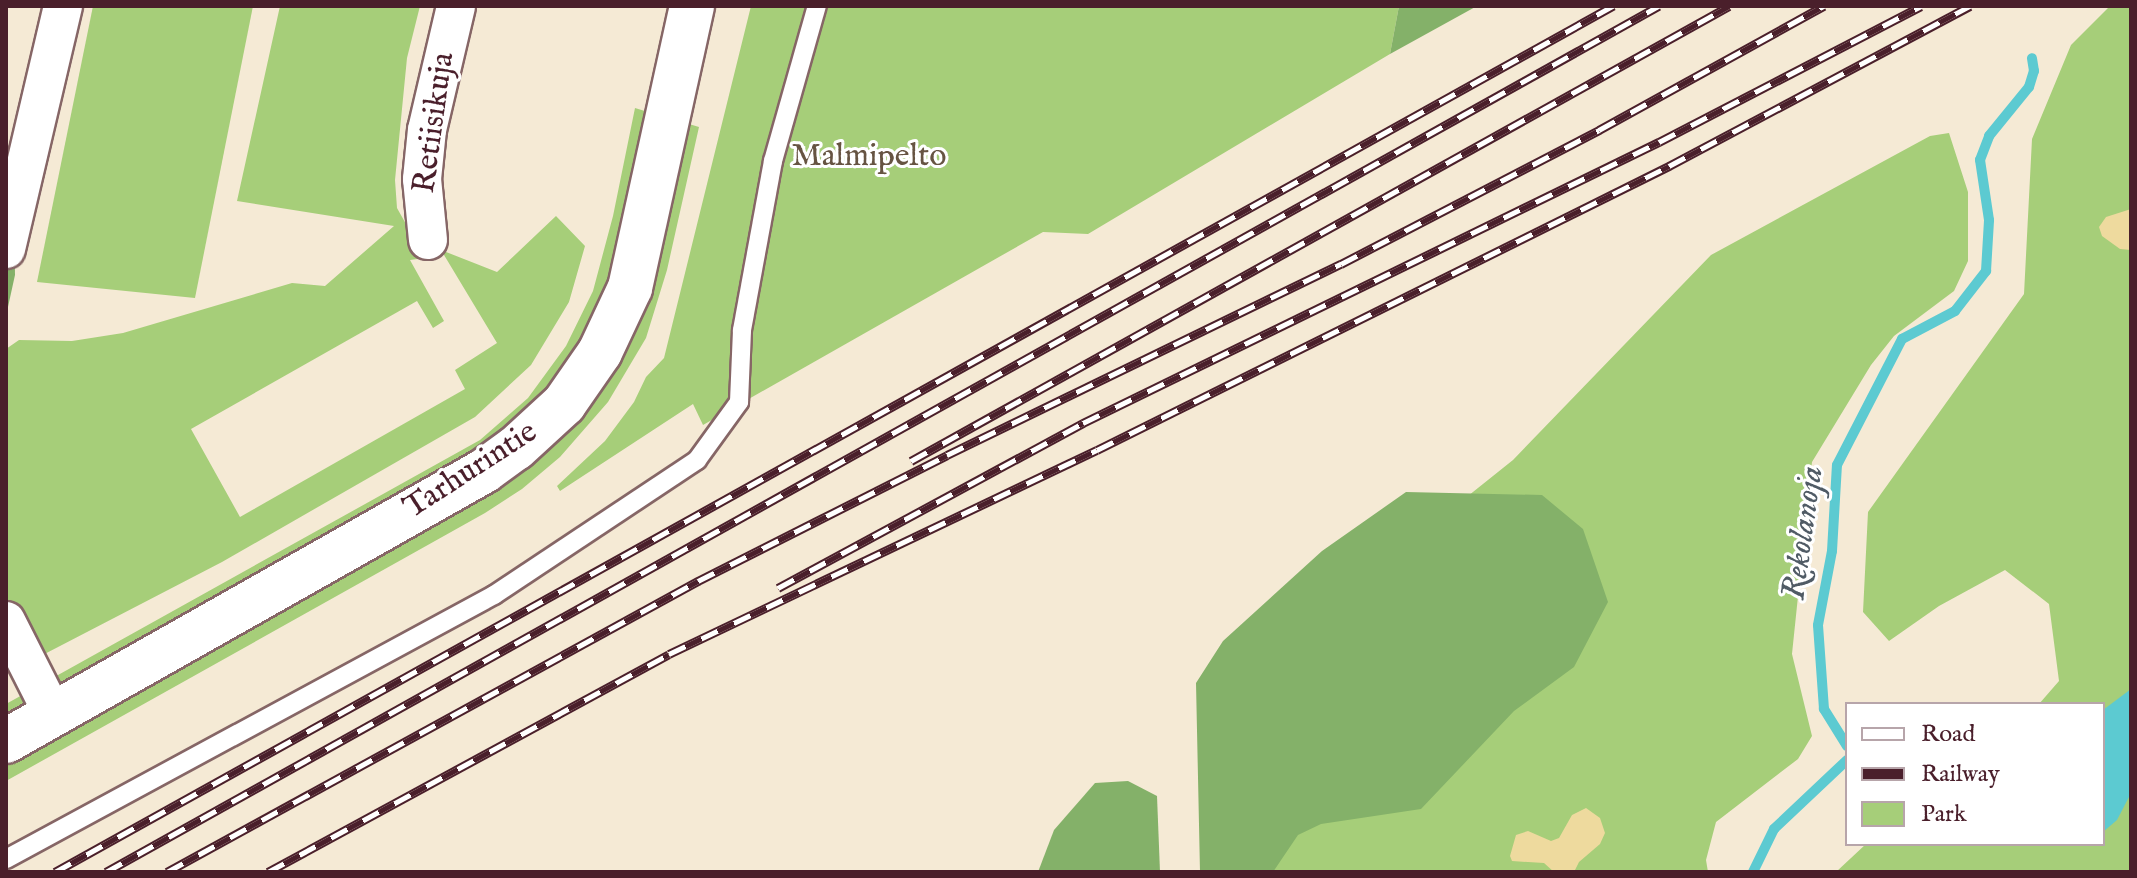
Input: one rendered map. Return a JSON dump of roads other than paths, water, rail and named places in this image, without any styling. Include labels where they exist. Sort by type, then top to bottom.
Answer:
[{"type":"street","points":[[6,249],[63,6]]},
{"type":"street","name":"Retiisikuja","points":[[428,240],[422,179],[427,130],[456,6]]},
{"type":"street","name":"Tarhurintie","points":[[6,741],[484,471],[516,448],[564,404],[600,352],[630,288],[692,6]]},
{"type":"street","points":[[6,621],[53,714]]},
{"type":"lane","points":[[6,859],[494,595],[697,460],[739,402],[742,330],[773,161],[817,6]]},
{"type":"water","points":[[2131,689],[2131,793],[2117,820],[2105,830],[2105,708]]},
{"type":"waterway","name":"Rekolanoja","points":[[1845,743],[1824,709],[1818,625],[1832,551],[1837,465],[1902,339],[1955,311],[1986,271],[1989,220],[1980,160],[1989,136],[2029,87],[2034,71],[2032,58]]},
{"type":"waterway","name":"Rekolanoja","points":[[1753,872],[1774,829],[1845,762]]},
{"type":"railway","points":[[55,872],[1613,6]]},
{"type":"railway","points":[[106,872],[1659,6]]},
{"type":"railway","points":[[911,461],[1729,6]]},
{"type":"railway","points":[[167,872],[698,581],[947,455],[1341,264],[1599,130],[1824,6]]},
{"type":"railway","points":[[778,588],[1083,423],[1659,142],[1921,6]]},
{"type":"railway","points":[[268,872],[669,654],[1097,450],[1669,166],[1970,6]]},
{"type":"park label","name":"Malmipelto","points":[[869,157]]}]
